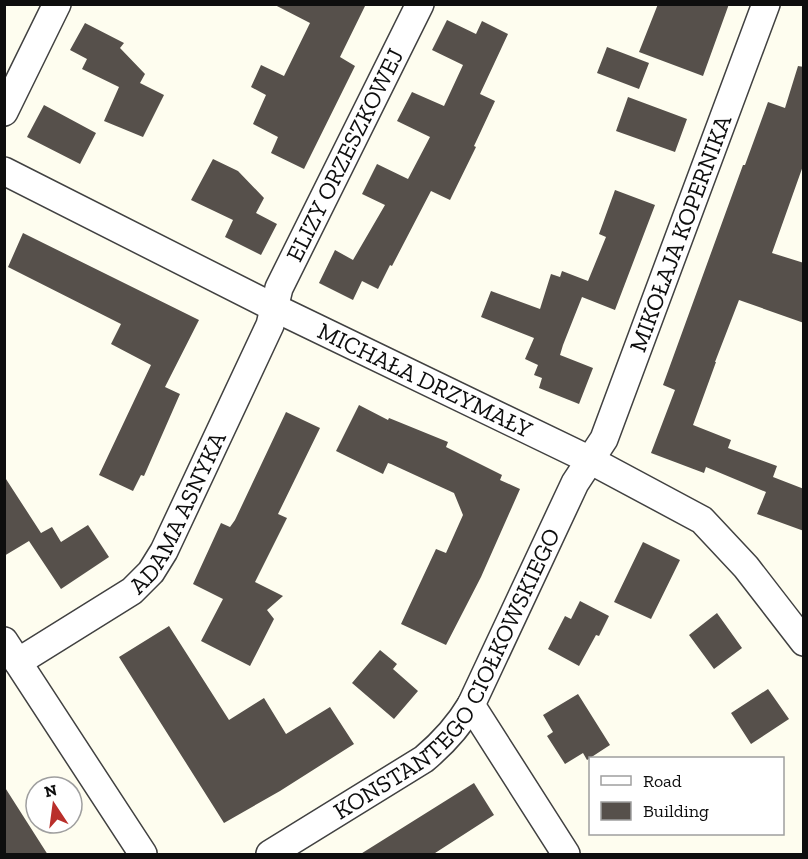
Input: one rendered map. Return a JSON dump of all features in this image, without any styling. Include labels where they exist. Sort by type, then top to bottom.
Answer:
[{"type":"street","points":[[4,112],[57,4]]},
{"type":"street","name":"ELIZY ORZESZKOWEJ","points":[[275,308],[279,288],[420,4]]},
{"type":"street","name":"MIKOŁAJA KOPERNIKA","points":[[590,460],[604,439],[766,4]]},
{"type":"street","name":"MICHAŁA DRZYMAŁY","points":[[4,171],[275,308],[590,460],[702,520],[746,567],[804,642]]},
{"type":"street","name":"ADAMA ASNYKA","points":[[11,651],[132,591],[151,572],[169,541],[270,325],[275,308]]},
{"type":"street","name":"KONSTANTEGO CIOŁKOWSKIEGO","points":[[270,855],[424,759],[459,725],[471,705],[575,483],[590,460]]},
{"type":"street","points":[[11,651],[142,855]]},
{"type":"street","points":[[471,705],[566,855]]},
{"type":"building","points":[[273,4],[366,4],[340,57],[355,66],[304,169],[271,153],[278,137],[253,124],[266,95],[251,87],[261,65],[284,76],[310,23]]},
{"type":"building","points":[[658,4],[729,4],[703,76],[639,52]]},
{"type":"building","points":[[447,20],[476,34],[482,21],[508,34],[480,94],[495,101],[450,200],[431,191],[378,289],[362,281],[353,300],[319,283],[335,250],[353,260],[385,205],[362,194],[377,164],[408,179],[430,137],[397,121],[412,92],[444,106],[463,65],[432,50]]},
{"type":"building","points":[[85,23],[124,43],[120,48],[145,74],[140,83],[164,95],[143,137],[104,121],[119,87],[82,69],[87,59],[70,50]]},
{"type":"building","points":[[607,47],[649,63],[639,89],[597,73]]},
{"type":"building","points":[[798,66],[804,67],[804,163],[772,253],[804,263],[804,323],[739,300],[693,425],[731,440],[728,448],[777,466],[773,477],[804,489],[804,531],[757,514],[766,492],[706,467],[704,473],[651,453],[675,390],[663,385],[743,165],[745,165],[768,102],[785,108]]},
{"type":"building","points":[[628,97],[687,119],[675,152],[616,131]]},
{"type":"building","points":[[44,105],[96,133],[80,164],[27,137]]},
{"type":"building","points":[[213,159],[238,171],[264,198],[256,213],[277,224],[261,255],[225,237],[233,220],[191,200]]},
{"type":"building","points":[[615,190],[655,205],[615,310],[582,297],[563,345],[560,355],[593,368],[579,404],[539,388],[542,378],[534,375],[538,365],[525,359],[534,338],[481,317],[491,291],[540,309],[551,274],[560,277],[562,271],[588,281],[606,237],[599,234]]},
{"type":"building","points":[[23,233],[199,320],[165,387],[180,394],[144,476],[141,475],[133,491],[99,475],[151,365],[111,344],[121,324],[8,267]]},
{"type":"building","points":[[359,405],[388,420],[389,418],[448,442],[446,447],[502,475],[500,480],[520,489],[481,577],[446,645],[401,624],[436,549],[446,553],[463,515],[454,493],[391,464],[388,463],[383,474],[336,451]]},
{"type":"building","points":[[286,412],[320,428],[278,514],[287,518],[255,582],[283,596],[267,610],[274,619],[250,666],[201,641],[223,599],[193,584],[221,523],[230,527],[235,520]]},
{"type":"building","points":[[4,476],[41,533],[52,527],[61,542],[88,525],[109,557],[61,589],[29,541],[4,556]]},
{"type":"building","points":[[643,542],[680,560],[651,619],[614,602]]},
{"type":"building","points":[[580,601],[609,616],[579,666],[548,649],[565,616],[571,619]]},
{"type":"building","points":[[717,613],[742,648],[714,669],[689,635]]},
{"type":"building","points":[[169,626],[229,720],[264,698],[286,734],[330,707],[354,744],[224,823],[119,657]]},
{"type":"building","points":[[380,650],[397,664],[393,669],[418,691],[394,719],[352,683]]},
{"type":"building","points":[[768,689],[789,719],[751,744],[731,713]]},
{"type":"building","points":[[578,694],[610,745],[587,760],[583,753],[565,764],[547,736],[553,732],[543,715]]},
{"type":"building","points":[[474,783],[494,815],[432,855],[359,855]]},
{"type":"building","points":[[4,786],[24,817],[24,835],[35,835],[48,855],[4,855]]}]
